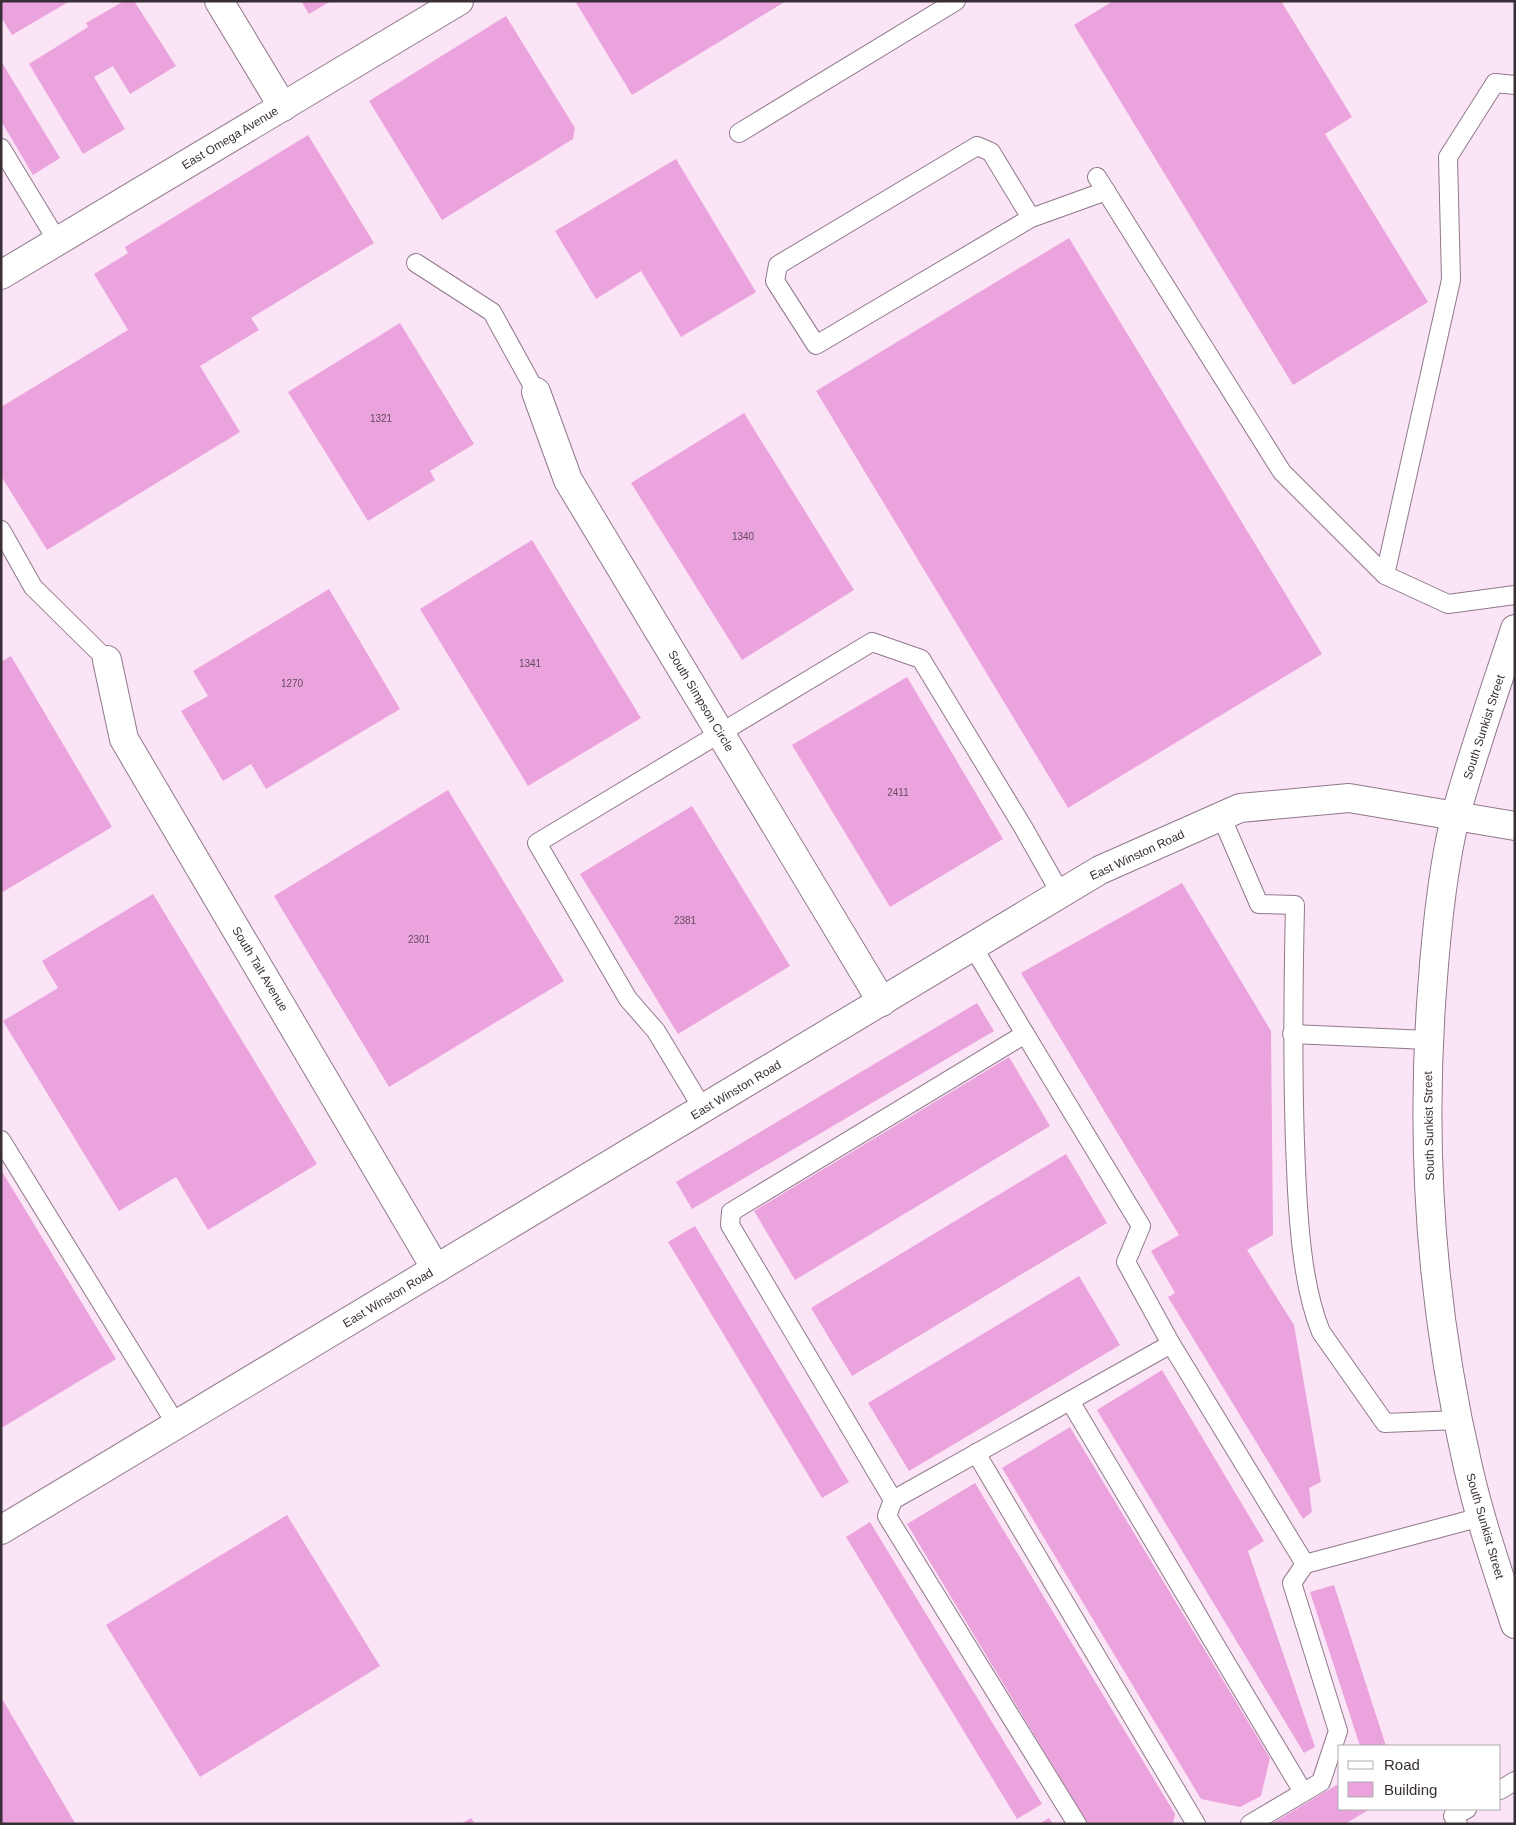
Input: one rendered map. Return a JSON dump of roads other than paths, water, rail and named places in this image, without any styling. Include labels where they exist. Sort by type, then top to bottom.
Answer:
[{"type":"street","points":[[219,1],[283,107]]},
{"type":"street","name":"East Omega Avenue","points":[[1,276],[458,1]]},
{"type":"street","name":"South Simpson Circle","points":[[536,392],[568,480],[882,1002]]},
{"type":"street","name":"South Sunkist Street","points":[[1515,629],[1456,815],[1441,904],[1428,1040],[1427,1116],[1433,1241],[1444,1336],[1458,1420],[1481,1517],[1515,1624]]},
{"type":"street","name":"South Talt Avenue","points":[[107,660],[124,739],[436,1269]]},
{"type":"street","name":"East Winston Road","points":[[2,1526],[436,1269],[1100,870],[1240,808],[1349,798],[1515,826]]},
{"type":"lane","points":[[739,133],[956,1]]},
{"type":"lane","points":[[1385,574],[1451,280],[1448,157],[1495,83],[1515,84]]},
{"type":"lane","points":[[1032,218],[991,152],[978,146],[778,265],[775,281],[816,345],[1032,218],[1102,184],[1282,472],[1385,574],[1448,604],[1515,595]]},
{"type":"lane","points":[[1,148],[58,242]]},
{"type":"lane","points":[[416,263],[492,312],[536,392]]},
{"type":"lane","points":[[1,530],[33,587],[107,660]]},
{"type":"lane","points":[[703,1109],[656,1031],[628,999],[536,843],[720,732],[872,642],[921,659],[1023,826],[1061,894]]},
{"type":"lane","points":[[1221,816],[1259,904],[1295,905],[1292,1034],[1299,1228],[1315,1318],[1321,1332],[1385,1423],[1458,1420]]},
{"type":"lane","points":[[973,947],[1142,1226],[1126,1262],[1171,1344],[1304,1564]]},
{"type":"lane","points":[[893,1500],[730,1225],[731,1212],[1025,1034]]},
{"type":"lane","points":[[1292,1034],[1428,1040]]},
{"type":"lane","points":[[1,1140],[176,1424]]},
{"type":"lane","points":[[1077,1824],[887,1516],[893,1500],[1171,1344]]},
{"type":"lane","points":[[1070,1401],[1303,1792]]},
{"type":"lane","points":[[976,1454],[1196,1824]]},
{"type":"lane","points":[[1250,1824],[1321,1782],[1338,1731],[1292,1583],[1304,1564],[1481,1517]]},
{"type":"lane","points":[[1501,1789],[1515,1781]]},
{"type":"lane","points":[[1458,1824],[1453,1816],[1464,1810]]}]
